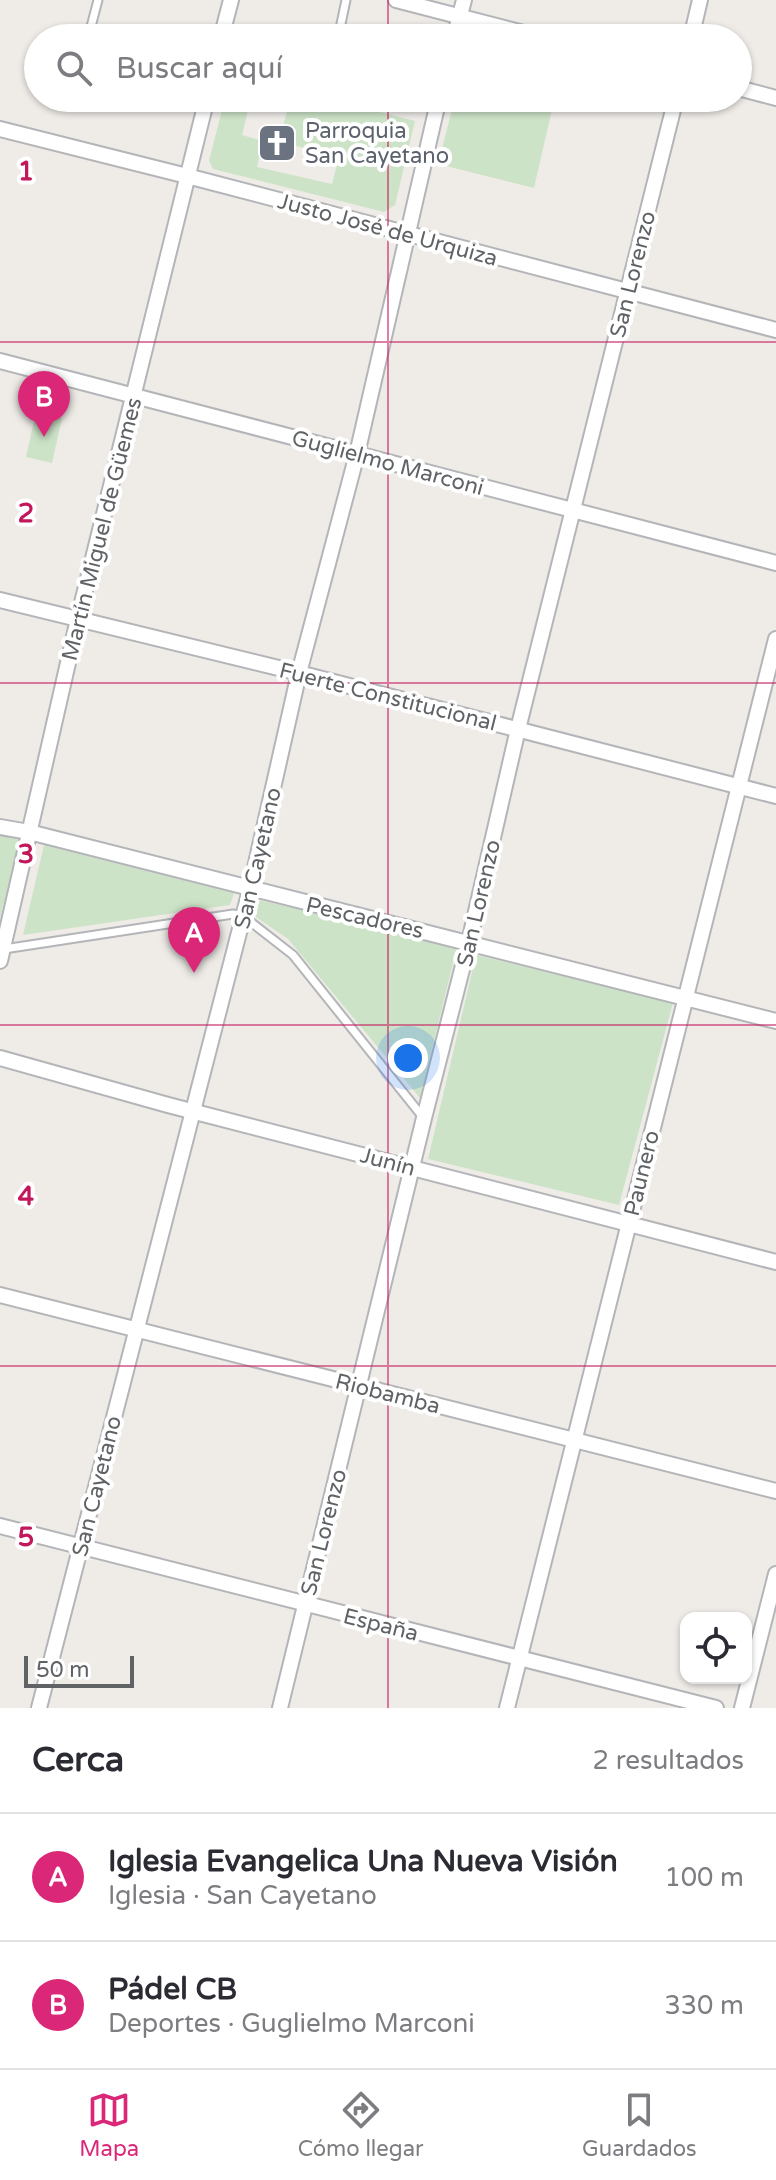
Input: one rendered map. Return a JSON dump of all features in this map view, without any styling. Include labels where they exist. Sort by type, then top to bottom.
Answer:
[{"type":"street","points":[[225,24],[231,0]]},
{"type":"street","points":[[396,0],[490,24]]},
{"type":"street","points":[[457,24],[464,0]]},
{"type":"street","points":[[694,24],[700,0]]},
{"type":"street","points":[[752,92],[776,98]]},
{"type":"street","name":"Martín Miguel de Güemes","points":[[2,955],[78,619],[203,112]]},
{"type":"street","name":"San Cayetano","points":[[39,1708],[250,890],[299,673],[357,454],[436,112]]},
{"type":"street","name":"San Lorenzo","points":[[280,1708],[469,942],[518,729],[672,112]]},
{"type":"street","name":"Justo José de Urquiza","points":[[0,129],[776,330]]},
{"type":"street","name":"Guglielmo Marconi","points":[[0,361],[776,563]]},
{"type":"street","name":"Fuerte Constitucional","points":[[0,600],[299,673],[776,796]]},
{"type":"street","name":"Paunero","points":[[507,1708],[776,639]]},
{"type":"street","name":"Pescadores","points":[[0,827],[776,1021]]},
{"type":"street","name":"Junín","points":[[0,1058],[776,1262]]},
{"type":"street","name":"Riobamba","points":[[0,1295],[776,1491]]},
{"type":"street","name":"España","points":[[0,1526],[716,1708]]},
{"type":"street","points":[[742,1708],[776,1574]]},
{"type":"lane","points":[[92,24],[98,0]]},
{"type":"lane","points":[[341,24],[346,0]]},
{"type":"lane","points":[[2,955],[233,914],[243,916],[293,955],[424,1118]]},
{"type":"green space","points":[[221,112],[248,112],[242,135],[263,141],[257,167],[332,184],[339,157],[292,145],[296,130],[283,127],[287,112],[379,112],[415,121],[395,205],[384,212],[213,169],[209,161]]},
{"type":"green space","points":[[451,112],[552,112],[534,188],[438,164]]},
{"type":"green space","points":[[36,412],[62,418],[52,463],[26,457]]},
{"type":"green space","points":[[0,833],[20,838],[0,919]]},
{"type":"green space","points":[[44,845],[234,893],[230,905],[23,935]]},
{"type":"green space","points":[[259,900],[457,947],[420,1098],[288,939],[253,915]]},
{"type":"green space","points":[[476,955],[673,1003],[619,1205],[428,1159]]},
{"type":"place","name":"Parroquia San Cayetano","points":[[277,143]]},
{"type":"place","name":"Pádel CB","points":[[44,437]]},
{"type":"place","name":"Iglesia Evangelica Una Nueva Visión","points":[[194,973]]}]
